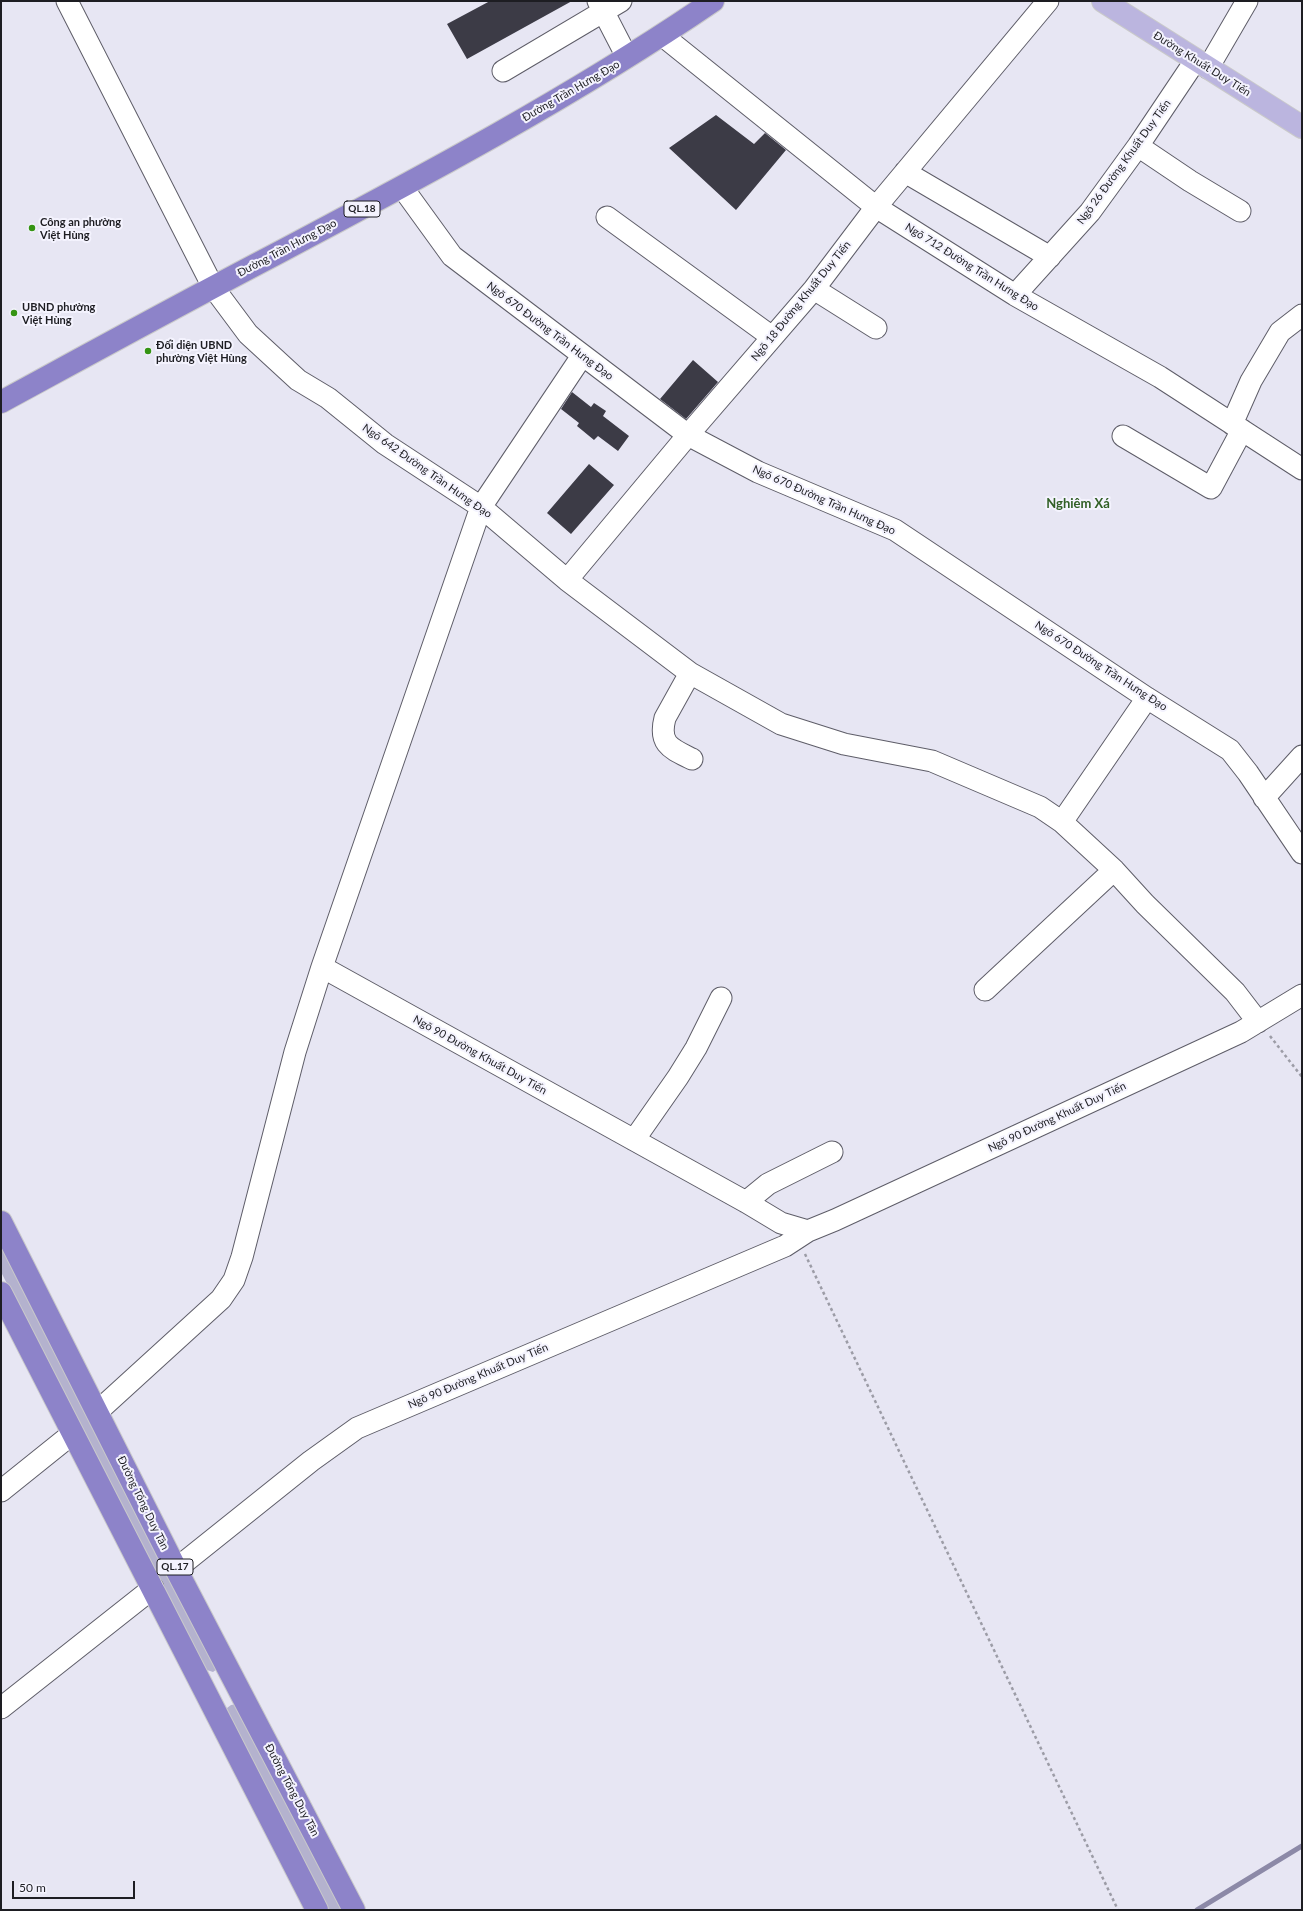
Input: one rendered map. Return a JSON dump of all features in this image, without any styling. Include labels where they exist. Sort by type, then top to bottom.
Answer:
[{"type":"highway","name":"Đường Trần Hưng Đạo","points":[[1,402],[402,187],[571,92],[663,36],[714,1]]},
{"type":"highway","name":"Đường Tống Duy Tân","points":[[1,1222],[176,1569],[354,1910]]},
{"type":"highway","name":"QL.17","points":[[1,1293],[72,1434],[153,1588],[318,1910]]},
{"type":"highway","points":[[208,1696],[234,1681]]},
{"type":"main road","name":"Đường Khuất Duy Tiến","points":[[1103,1],[1302,127]]},
{"type":"street","name":"Ngõ 642 Đường Trần Hưng Đạo","points":[[68,1],[213,287],[248,334],[298,380],[328,398],[385,444],[481,507],[567,580],[690,673],[782,724],[844,744],[932,761],[1040,807],[1062,822],[1114,870],[1145,904],[1235,992],[1258,1022]]},
{"type":"street","name":"Ngõ 18 Đường Khuất Duy Tiến","points":[[567,580],[688,435],[814,289],[876,207],[1048,1]]},
{"type":"street","name":"Ngõ 26 Đường Khuất Duy Tiến","points":[[1015,295],[1090,212],[1138,146],[1202,64],[1247,1]]},
{"type":"street","points":[[502,71],[608,4],[627,57]]},
{"type":"street","name":"Ngõ 712 Đường Trần Hưng Đạo","points":[[663,36],[876,207],[1015,295],[1160,377],[1302,469]]},
{"type":"street","points":[[1138,146],[1190,181],[1240,211]]},
{"type":"street","points":[[905,172],[1050,257]]},
{"type":"street","name":"Ngõ 670 Đường Trần Hưng Đạo","points":[[402,187],[452,256],[688,435],[758,472],[895,530],[1147,698],[1230,750],[1248,773],[1302,853]]},
{"type":"street","points":[[607,217],[772,337]]},
{"type":"street","points":[[814,289],[876,328]]},
{"type":"street","points":[[1123,436],[1211,488],[1237,427],[1251,381],[1280,332],[1302,315]]},
{"type":"street","points":[[97,1412],[221,1298],[234,1280],[242,1257],[295,1052],[322,967],[481,507],[582,356]]},
{"type":"street","points":[[690,673],[665,718],[663,726],[665,741],[669,747],[692,759]]},
{"type":"street","points":[[1062,822],[1147,698]]},
{"type":"street","points":[[1264,798],[1302,756]]},
{"type":"street","points":[[985,990],[1114,870]]},
{"type":"street","name":"Ngõ 90 Đường Khuất Duy Tiến","points":[[322,967],[803,1235]]},
{"type":"street","name":"Ngõ 90 Đường Khuất Duy Tiến","points":[[176,1569],[311,1461],[338,1440],[357,1428],[785,1246],[803,1235],[1241,1032],[1302,995]]},
{"type":"street","points":[[634,1140],[689,1059],[721,998]]},
{"type":"street","points":[[746,1202],[768,1184],[832,1152]]},
{"type":"street","points":[[1,1491],[72,1434]]},
{"type":"street","points":[[1,1708],[153,1588]]},
{"type":"path","points":[[1258,1022],[1302,1076]]},
{"type":"path","points":[[803,1235],[1118,1910]]},
{"type":"shaded area","points":[[1,1240],[217,1669],[213,1672],[207,1670],[202,1664],[1,1272]]},
{"type":"shaded area","points":[[237,1704],[345,1910],[328,1910],[228,1717],[227,1708],[231,1705]]},
{"type":"building","points":[[490,1],[572,1],[467,59],[447,24]]},
{"type":"building","points":[[716,115],[754,144],[765,133],[786,150],[736,210],[669,148]]},
{"type":"building","points":[[693,360],[718,382],[686,419],[660,399]]},
{"type":"building","points":[[572,392],[591,407],[594,403],[606,411],[603,416],[629,436],[618,451],[598,436],[594,440],[577,426],[579,423],[561,409]]},
{"type":"building","points":[[589,464],[614,485],[571,534],[547,513]]},
{"type":"waterway","points":[[1197,1910],[1302,1846]]},
{"type":"place","name":"Công an phường Việt Hùng","points":[[32,228]]},
{"type":"place","name":"UBND phường Việt Hùng","points":[[14,313]]},
{"type":"place","name":"Đối diện UBND phường Việt Hùng","points":[[148,351]]},
{"type":"district","name":"Nghiêm Xá","points":[[1078,504]]}]
